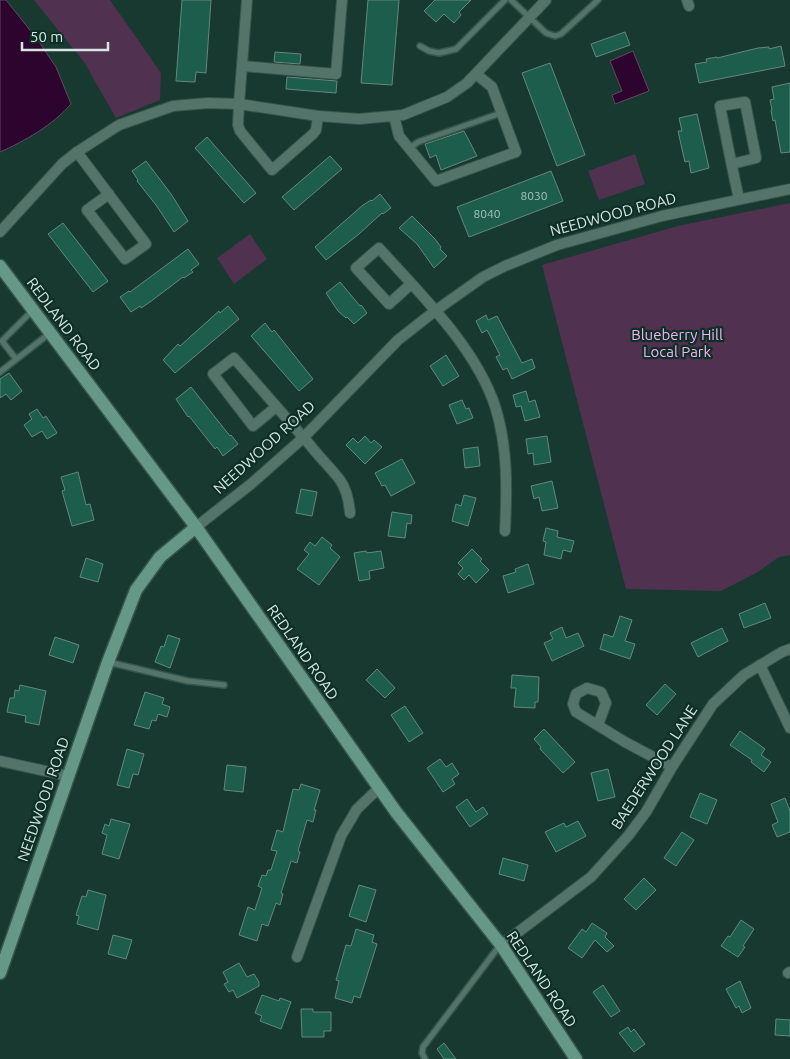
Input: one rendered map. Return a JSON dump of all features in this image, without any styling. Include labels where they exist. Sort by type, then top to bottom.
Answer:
[{"type":"main road","name":"REDLAND ROAD","points":[[0,266],[196,527],[396,812],[501,945],[576,1059]]},
{"type":"main road","name":"NEEDWOOD ROAD","points":[[0,973],[108,662],[136,590],[160,557],[196,527]]},
{"type":"street","points":[[247,0],[239,104],[238,125],[240,131],[272,170],[313,134],[316,130],[318,116]]},
{"type":"street","points":[[242,66],[336,74],[342,0]]},
{"type":"street","points":[[0,232],[62,164],[77,152],[119,126],[173,106],[208,103],[239,104],[318,116],[359,119],[394,116],[419,109],[447,97],[467,83],[546,0]]},
{"type":"street","points":[[394,116],[400,136],[436,181],[516,152],[492,87],[476,74]]},
{"type":"street","points":[[732,164],[756,158],[745,102],[720,106],[739,199]]},
{"type":"street","points":[[77,152],[109,194],[146,244],[125,259],[88,210],[109,194]]},
{"type":"street","name":"NEEDWOOD ROAD","points":[[196,527],[251,484],[303,438],[398,340],[482,278],[505,266],[557,245],[662,216],[790,189]]},
{"type":"street","points":[[411,284],[389,304],[356,268],[379,248],[411,284],[435,311],[476,365],[495,406],[501,431],[507,487],[505,531]]},
{"type":"street","points":[[276,406],[253,426],[213,374],[234,358],[276,406],[340,481],[349,499],[350,513]]},
{"type":"street","name":"BAEDERWOOD LANE","points":[[501,945],[591,877],[628,836],[646,812],[672,767],[713,704],[744,675],[790,649]]},
{"type":"street","points":[[760,665],[790,728]]},
{"type":"street","points":[[598,725],[672,767]]},
{"type":"street","points":[[0,762],[68,776]]},
{"type":"street","points":[[297,957],[341,836],[356,809],[379,788]]},
{"type":"lane","points":[[420,46],[438,53],[456,49],[504,0]]},
{"type":"lane","points":[[511,0],[546,33],[555,36],[561,34],[598,0]]},
{"type":"lane","points":[[410,148],[418,142],[501,113]]},
{"type":"lane","points":[[16,358],[2,341],[33,310]]},
{"type":"lane","points":[[0,372],[50,332]]},
{"type":"lane","points":[[108,662],[188,681],[224,685]]},
{"type":"lane","points":[[425,1059],[422,1053],[423,1047],[501,945]]},
{"type":"green space","points":[[34,0],[110,0],[161,73],[160,100],[116,118],[84,62]]},
{"type":"green space","points":[[635,154],[645,184],[599,200],[588,171]]},
{"type":"green space","name":"Blueberry Hill Local Park","points":[[790,203],[790,555],[779,557],[756,573],[721,591],[626,589],[542,265],[678,226]]},
{"type":"green space","points":[[250,234],[267,259],[234,284],[217,258]]},
{"type":"shaded area","points":[[0,0],[6,0],[37,39],[56,67],[71,104],[56,119],[38,132],[0,152]]},
{"type":"shaded area","points":[[633,51],[649,91],[615,104],[612,95],[622,91],[610,61]]},
{"type":"building","points":[[182,0],[211,0],[206,73],[196,72],[195,82],[176,81]]},
{"type":"building","points":[[368,0],[399,0],[392,85],[361,83]]},
{"type":"building","points":[[435,0],[471,0],[459,12],[461,15],[454,23],[444,14],[436,22],[424,11]]},
{"type":"building","points":[[625,32],[630,45],[596,57],[591,44]]},
{"type":"building","points":[[781,46],[785,66],[699,83],[695,64],[707,62],[706,59],[758,48],[769,47],[769,49]]},
{"type":"building","points":[[275,52],[301,54],[300,64],[274,62]]},
{"type":"building","points":[[550,63],[585,155],[557,166],[522,73]]},
{"type":"building","points":[[287,77],[337,81],[336,93],[286,89]]},
{"type":"building","points":[[790,83],[790,152],[781,153],[770,100],[774,99],[772,87]]},
{"type":"building","points":[[697,114],[709,168],[691,173],[689,161],[685,162],[678,131],[682,131],[679,118]]},
{"type":"building","points":[[464,131],[477,156],[441,170],[436,155],[430,158],[425,144]]},
{"type":"building","points":[[207,137],[256,193],[244,203],[195,148]]},
{"type":"building","points":[[330,156],[342,169],[294,210],[282,197]]},
{"type":"building","points":[[146,161],[171,194],[188,221],[174,232],[137,181],[132,171]]},
{"type":"building","points":[[551,171],[563,201],[469,237],[457,207]]},
{"type":"building","points":[[380,194],[391,208],[382,213],[326,260],[315,247],[363,205],[372,201]]},
{"type":"building","points":[[412,216],[435,239],[441,247],[440,249],[447,256],[434,268],[417,244],[399,228]]},
{"type":"building","points":[[63,223],[108,281],[93,292],[48,234]]},
{"type":"building","points":[[188,249],[199,264],[191,270],[193,272],[183,277],[141,308],[140,306],[131,312],[120,297],[130,292]]},
{"type":"building","points":[[340,282],[367,313],[354,324],[338,311],[326,293]]},
{"type":"building","points":[[228,306],[239,319],[175,373],[163,360],[178,344],[180,346],[219,311],[220,313]]},
{"type":"building","points":[[486,315],[488,320],[497,316],[522,363],[532,359],[535,368],[512,379],[507,368],[503,370],[496,357],[500,355],[487,330],[482,333],[476,321]]},
{"type":"building","points":[[265,323],[272,332],[274,330],[313,379],[299,391],[251,336]]},
{"type":"building","points":[[446,355],[459,376],[443,386],[430,366]]},
{"type":"building","points":[[9,373],[22,391],[11,400],[6,394],[0,398],[0,379]]},
{"type":"building","points":[[191,387],[238,444],[223,456],[217,447],[215,449],[188,417],[176,399]]},
{"type":"building","points":[[526,391],[529,402],[535,400],[540,417],[525,421],[521,406],[516,407],[513,395]]},
{"type":"building","points":[[462,400],[466,409],[469,408],[473,418],[457,424],[449,405]]},
{"type":"building","points":[[37,409],[43,418],[46,416],[57,433],[47,439],[42,431],[32,437],[24,425],[32,419],[29,414]]},
{"type":"building","points":[[365,436],[371,443],[374,440],[382,447],[365,464],[346,445],[353,438],[358,443]]},
{"type":"building","points":[[547,436],[551,462],[534,465],[533,453],[528,454],[526,439]]},
{"type":"building","points":[[478,447],[480,466],[465,468],[463,449]]},
{"type":"building","points":[[402,459],[415,483],[391,496],[385,485],[382,486],[375,473]]},
{"type":"building","points":[[78,472],[86,505],[90,504],[94,520],[72,526],[62,491],[65,490],[61,477]]},
{"type":"building","points":[[552,481],[558,508],[542,511],[539,497],[534,499],[531,486]]},
{"type":"building","points":[[301,489],[317,492],[312,516],[296,513]]},
{"type":"building","points":[[464,495],[476,498],[468,526],[452,521],[456,504],[461,506]]},
{"type":"building","points":[[392,512],[412,515],[411,524],[407,523],[405,538],[388,536]]},
{"type":"building","points":[[546,528],[558,531],[557,537],[574,541],[571,552],[563,550],[561,559],[544,555],[546,542],[543,541]]},
{"type":"building","points":[[322,537],[332,545],[330,548],[340,557],[319,585],[297,569],[309,554],[304,550],[310,542],[315,546]]},
{"type":"building","points":[[472,549],[489,570],[476,583],[469,575],[464,580],[458,574],[463,568],[458,563]]},
{"type":"building","points":[[366,551],[367,553],[381,551],[384,568],[369,571],[370,579],[359,581],[354,553]]},
{"type":"building","points":[[86,558],[103,564],[98,582],[80,577]]},
{"type":"building","points":[[528,564],[534,584],[508,593],[503,576],[516,572],[515,569]]},
{"type":"building","points":[[765,603],[771,618],[744,628],[739,614]]},
{"type":"building","points":[[620,616],[632,620],[625,641],[635,644],[630,659],[600,649],[604,634],[613,637]]},
{"type":"building","points":[[562,627],[566,638],[578,633],[584,646],[552,661],[544,643],[553,639],[550,633]]},
{"type":"building","points":[[722,628],[728,641],[698,657],[691,643]]},
{"type":"building","points":[[168,635],[180,639],[170,668],[155,662],[161,646],[164,647]]},
{"type":"building","points":[[55,637],[79,645],[73,663],[49,655]]},
{"type":"building","points":[[377,669],[395,688],[385,698],[366,680]]},
{"type":"building","points":[[512,675],[539,677],[538,702],[535,702],[535,708],[514,707],[516,688],[511,688]]},
{"type":"building","points":[[665,684],[676,694],[657,715],[646,705]]},
{"type":"building","points":[[20,685],[46,691],[39,725],[25,722],[26,716],[7,712],[10,698],[14,698],[15,690],[19,691]]},
{"type":"building","points":[[145,692],[164,698],[162,704],[170,707],[167,717],[158,714],[156,721],[152,720],[149,729],[134,725]]},
{"type":"building","points":[[405,706],[423,733],[409,742],[391,715]]},
{"type":"building","points":[[544,729],[575,762],[563,773],[540,749],[541,747],[534,739]]},
{"type":"building","points":[[740,731],[765,749],[761,755],[771,762],[764,772],[751,762],[752,760],[730,745]]},
{"type":"building","points":[[127,749],[144,754],[138,775],[133,774],[129,788],[117,785]]},
{"type":"building","points":[[440,759],[446,767],[452,763],[459,774],[452,779],[455,784],[443,792],[427,768]]},
{"type":"building","points":[[227,765],[246,767],[243,792],[224,790]]},
{"type":"building","points":[[608,769],[615,797],[598,801],[591,773]]},
{"type":"building","points":[[301,784],[320,790],[314,810],[316,810],[313,822],[307,820],[298,851],[300,852],[297,863],[291,861],[281,893],[283,894],[280,905],[276,903],[268,926],[262,924],[257,941],[239,935],[248,907],[255,910],[262,888],[258,886],[262,875],[266,876],[268,870],[271,870],[277,851],[271,850],[277,830],[283,832],[293,789],[299,790]]},
{"type":"building","points":[[700,793],[717,800],[707,824],[690,817]]},
{"type":"building","points":[[785,798],[790,811],[790,832],[777,837],[772,825],[778,822],[771,804]]},
{"type":"building","points":[[467,799],[476,812],[483,807],[488,814],[470,827],[456,807]]},
{"type":"building","points":[[111,819],[130,824],[119,859],[102,854],[107,835],[102,833],[105,824],[109,826]]},
{"type":"building","points":[[578,821],[586,836],[556,852],[545,832],[564,823],[566,827]]},
{"type":"building","points":[[682,832],[694,840],[676,866],[664,858]]},
{"type":"building","points":[[503,858],[528,865],[524,881],[499,874]]},
{"type":"building","points":[[644,878],[656,890],[636,910],[624,899]]},
{"type":"building","points":[[359,885],[376,890],[366,922],[349,916]]},
{"type":"building","points":[[88,890],[106,895],[98,930],[77,924],[79,916],[76,915],[82,896],[86,897]]},
{"type":"building","points":[[741,920],[754,929],[738,957],[721,946],[728,936],[730,937]]},
{"type":"building","points":[[592,923],[607,933],[605,937],[614,946],[607,952],[595,940],[582,958],[568,948],[582,929],[586,932]]},
{"type":"building","points":[[356,929],[374,935],[372,942],[377,944],[360,998],[354,996],[352,1003],[335,998],[339,981],[336,980],[346,945],[351,946]]},
{"type":"building","points":[[113,935],[132,940],[126,959],[108,954]]},
{"type":"building","points":[[239,963],[247,977],[254,974],[259,982],[259,986],[237,998],[233,990],[229,992],[224,984],[228,982],[223,972]]},
{"type":"building","points":[[740,981],[751,1008],[742,1013],[739,1006],[736,1008],[726,989]]},
{"type":"building","points":[[603,985],[620,1011],[611,1017],[593,992]]},
{"type":"building","points":[[262,995],[279,1001],[280,998],[291,1002],[281,1029],[260,1021],[262,1016],[255,1013]]},
{"type":"building","points":[[301,1009],[313,1009],[313,1012],[331,1012],[331,1031],[324,1031],[324,1037],[302,1037]]},
{"type":"building","points":[[776,1019],[790,1020],[790,1036],[775,1035]]},
{"type":"building","points":[[628,1027],[631,1032],[634,1029],[645,1044],[634,1052],[619,1033]]},
{"type":"building","points":[[444,1043],[456,1059],[444,1059],[437,1049]]}]
